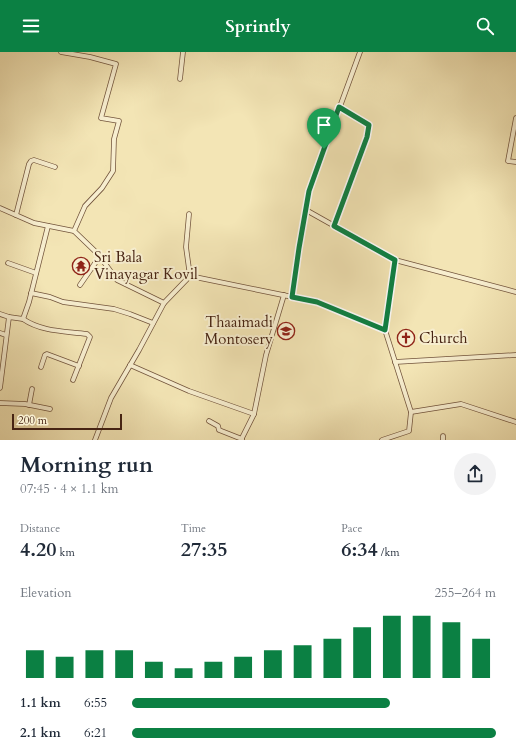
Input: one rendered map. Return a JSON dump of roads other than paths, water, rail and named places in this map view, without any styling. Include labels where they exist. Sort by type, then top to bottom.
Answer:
[{"type":"street","points":[[61,52],[90,57],[116,64],[101,118],[119,121],[114,139],[113,171],[102,188],[85,206],[74,232]]},
{"type":"street","points":[[180,79],[183,52]]},
{"type":"street","points":[[292,297],[309,191],[360,52]]},
{"type":"street","points":[[334,226],[367,137],[369,125],[339,107]]},
{"type":"street","points":[[516,118],[508,161],[516,162]]},
{"type":"street","points":[[16,215],[31,161],[34,160],[55,167]]},
{"type":"street","points":[[0,208],[34,223],[74,232],[100,256],[117,280],[164,303]]},
{"type":"street","points":[[306,210],[395,260],[516,292]]},
{"type":"street","points":[[189,214],[186,247],[190,276]]},
{"type":"street","points":[[23,319],[48,226]]},
{"type":"street","points":[[80,285],[100,256]]},
{"type":"street","points":[[382,440],[409,431],[411,412],[385,330],[395,260]]},
{"type":"street","points":[[8,264],[36,273]]},
{"type":"street","points":[[190,276],[317,302],[385,330]]},
{"type":"street","points":[[95,440],[111,398],[164,303],[190,276]]},
{"type":"street","points":[[31,293],[62,302],[114,309],[153,323]]},
{"type":"street","points":[[209,421],[218,426],[219,430],[242,439],[254,414],[266,355],[284,295]]},
{"type":"street","points":[[0,314],[23,319],[33,325],[45,329],[90,335],[73,380]]},
{"type":"street","points":[[0,388],[9,317]]},
{"type":"street","points":[[0,333],[6,334]]},
{"type":"street","points":[[42,367],[45,355],[47,354],[79,366]]},
{"type":"street","points":[[395,362],[516,355]]},
{"type":"street","points":[[130,365],[189,391],[254,414]]},
{"type":"street","points":[[29,405],[32,389]]},
{"type":"street","points":[[0,403],[50,408]]},
{"type":"street","points":[[411,412],[461,404],[516,422]]},
{"type":"place","name":"Sri Bala Vinayagar Kovil","points":[[81,266]]},
{"type":"place","name":"Thaaimadi Montosery","points":[[286,331]]},
{"type":"place","name":"Church","points":[[406,338]]}]
